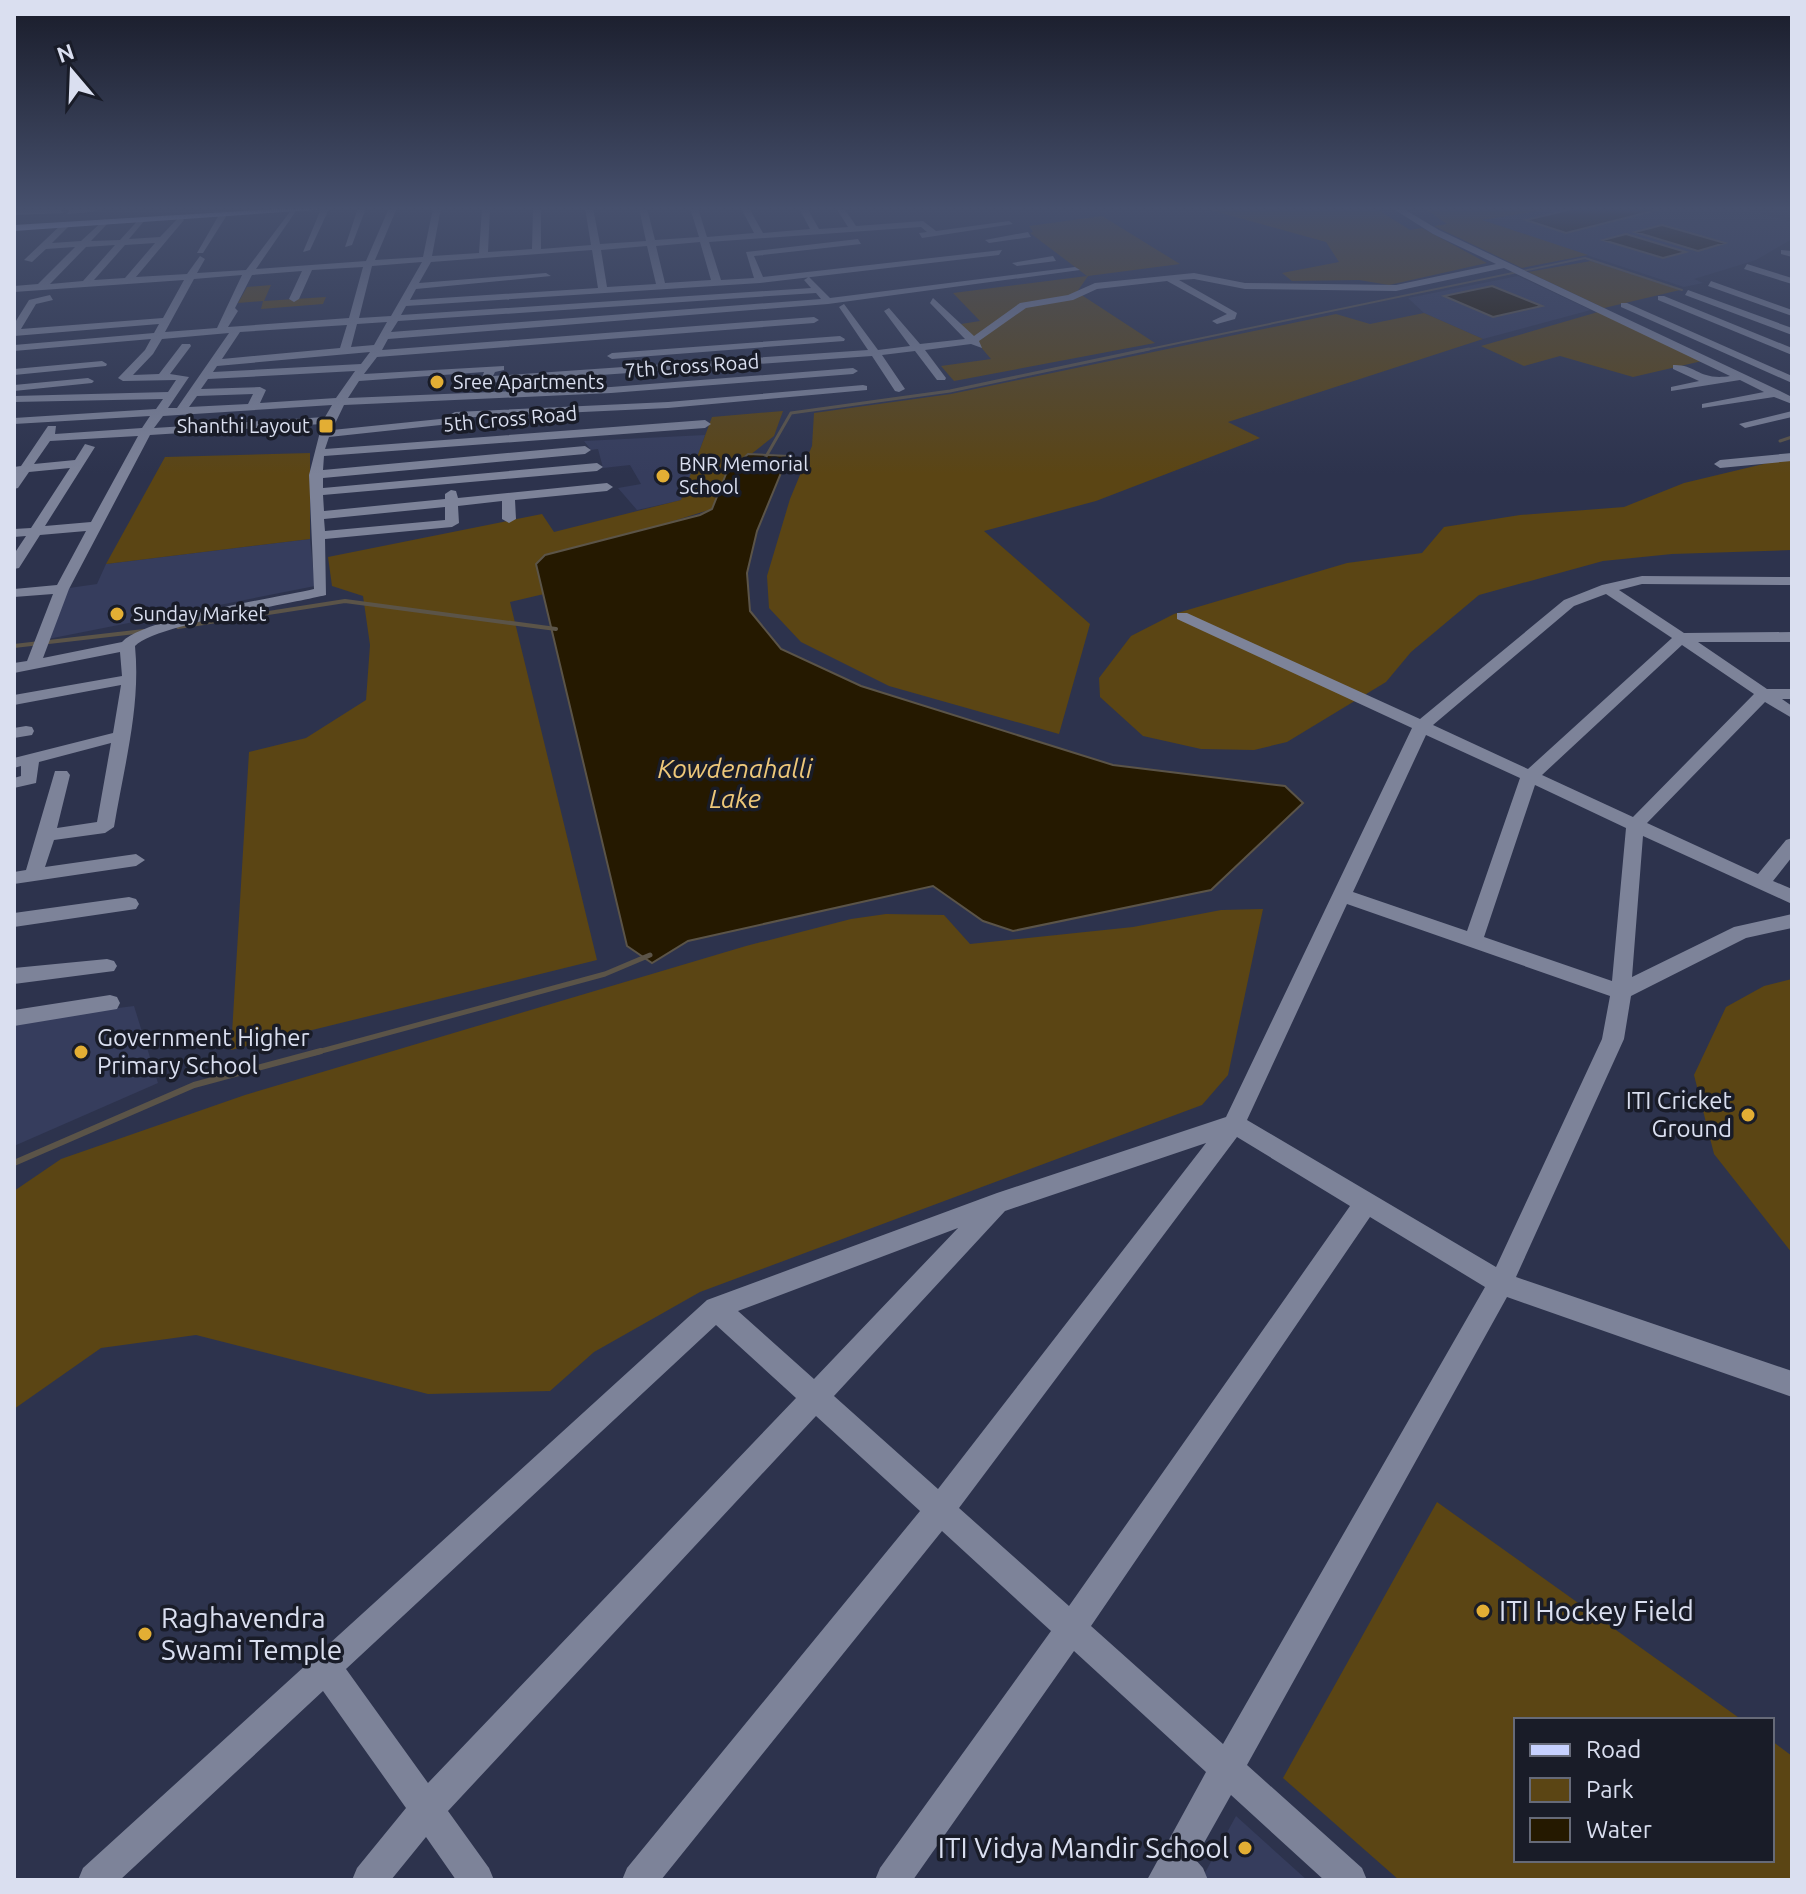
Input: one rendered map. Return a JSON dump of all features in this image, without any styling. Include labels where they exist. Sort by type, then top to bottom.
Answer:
[{"type":"street","points":[[33,665],[62,589],[146,431],[184,377],[123,378],[149,352],[178,296]]},
{"type":"street","points":[[221,330],[233,311],[230,309],[236,296]]},
{"type":"street","points":[[345,351],[361,296]]},
{"type":"street","points":[[14,668],[127,645],[135,637],[171,625],[321,592],[315,475],[318,453],[326,427],[386,336],[408,296]]},
{"type":"street","points":[[404,303],[498,296]]},
{"type":"street","points":[[14,348],[291,322],[311,324],[720,296]]},
{"type":"street","points":[[823,296],[828,301]]},
{"type":"street","points":[[386,336],[588,322],[864,296]]},
{"type":"street","points":[[501,345],[487,380],[876,353],[976,344],[1023,305],[1073,296]]},
{"type":"street","points":[[1201,296],[1233,315],[1217,321]]},
{"type":"street","points":[[1570,296],[1786,396]]},
{"type":"street","points":[[1697,296],[1792,332]]},
{"type":"street","points":[[1746,296],[1792,313]]},
{"type":"street","points":[[50,298],[32,302],[14,333],[164,321]]},
{"type":"street","points":[[1661,298],[1792,352]]},
{"type":"street","points":[[933,301],[976,344]]},
{"type":"street","points":[[1624,305],[1792,380]]},
{"type":"street","points":[[581,307],[588,322]]},
{"type":"street","points":[[844,307],[899,389]]},
{"type":"street","points":[[889,311],[915,349],[941,378]]},
{"type":"street","points":[[25,315],[41,314]]},
{"type":"street","points":[[1662,322],[1703,315]]},
{"type":"street","points":[[188,333],[197,319]]},
{"type":"street","points":[[212,363],[345,351],[501,345],[814,320]]},
{"type":"street","points":[[280,340],[291,322]]},
{"type":"street","points":[[303,355],[311,324]]},
{"type":"street","points":[[180,412],[237,329]]},
{"type":"street","points":[[14,372],[104,359],[115,339]]},
{"type":"street","points":[[612,356],[840,339]]},
{"type":"street","points":[[254,359],[264,342]]},
{"type":"street","points":[[57,359],[67,343]]},
{"type":"street","points":[[775,344],[790,376]]},
{"type":"street","points":[[162,377],[186,346]]},
{"type":"street","points":[[701,349],[725,416]]},
{"type":"street","points":[[357,378],[456,366],[493,369],[579,363]]},
{"type":"street","points":[[204,376],[366,367]]},
{"type":"street","points":[[1677,367],[1709,382]]},
{"type":"street","points":[[311,381],[317,369]]},
{"type":"street","name":"7th Cross Road","points":[[14,421],[252,408],[301,399],[341,402],[611,390],[853,371]]},
{"type":"street","points":[[1675,389],[1741,377]]},
{"type":"street","points":[[14,388],[88,381]]},
{"type":"street","points":[[36,444],[146,431],[189,434],[243,426],[409,426],[452,418],[653,406],[863,388]]},
{"type":"street","points":[[192,393],[260,390],[252,408]]},
{"type":"street","points":[[14,399],[80,400],[172,395]]},
{"type":"street","points":[[318,536],[452,523],[452,418],[459,396]]},
{"type":"street","points":[[1706,406],[1786,396]]},
{"type":"street","points":[[14,485],[19,470],[36,444],[80,400]]},
{"type":"street","points":[[409,426],[413,409]]},
{"type":"street","points":[[1745,424],[1792,414]]},
{"type":"street","name":"5th Cross Road","points":[[318,453],[451,443],[506,433],[705,424]]},
{"type":"street","points":[[236,439],[243,426]]},
{"type":"street","points":[[14,565],[89,447]]},
{"type":"street","points":[[315,475],[585,450]]},
{"type":"street","points":[[1720,464],[1792,457]]},
{"type":"street","points":[[19,470],[78,463]]},
{"type":"street","points":[[316,492],[597,467]]},
{"type":"street","points":[[318,516],[607,487]]},
{"type":"street","points":[[508,499],[509,519]]},
{"type":"street","points":[[14,533],[96,526]]},
{"type":"street","points":[[639,1880],[940,1510],[1234,1124],[1421,727],[1569,603],[1607,588],[1642,580],[1792,581]]},
{"type":"street","points":[[1607,588],[1792,713]]},
{"type":"street","points":[[14,593],[62,589]]},
{"type":"street","points":[[1182,616],[1792,897]]},
{"type":"street","points":[[1473,941],[1529,777],[1681,638],[1792,637]]},
{"type":"street","points":[[46,835],[105,827],[123,735],[130,679],[127,645]]},
{"type":"street","points":[[14,700],[130,679]]},
{"type":"street","points":[[1176,1874],[1227,1769],[1501,1283],[1613,1039],[1621,992],[1635,825],[1763,694],[1792,694]]},
{"type":"street","points":[[14,783],[30,779],[22,761],[123,735]]},
{"type":"street","points":[[23,878],[46,835],[61,775]]},
{"type":"street","points":[[1761,883],[1792,844]]},
{"type":"street","points":[[23,878],[136,860]]},
{"type":"street","points":[[1341,895],[1621,992],[1741,932],[1792,921]]},
{"type":"street","points":[[14,920],[129,904]]},
{"type":"street","points":[[14,976],[107,966]]},
{"type":"street","points":[[14,1018],[110,1003]]},
{"type":"street","points":[[95,1880],[716,1308],[997,1203],[1234,1124],[1501,1283],[1792,1384]]},
{"type":"street","points":[[369,1880],[427,1809],[997,1203]]},
{"type":"street","points":[[892,1880],[1071,1629],[1366,1203]]},
{"type":"street","points":[[716,1308],[1350,1880]]},
{"type":"street","points":[[327,1669],[477,1880]]},
{"type":"shaded area","points":[[1562,296],[1591,310],[1483,339],[1424,313],[1408,298]]},
{"type":"shaded area","name":"BNR Memorial School","points":[[705,435],[682,500],[637,510],[618,488],[641,484],[630,465],[603,468],[598,449],[591,450],[584,441]]},
{"type":"shaded area","name":"Sunday Market","points":[[310,539],[315,586],[48,639],[69,588],[97,584],[106,564]]},
{"type":"shaded area","name":"Government Higher Primary School","points":[[134,1006],[158,1083],[14,1146],[14,1021]]},
{"type":"shaded area","name":"ITI Vidya Mandir School","points":[[1236,1816],[1307,1880],[1201,1880]]},
{"type":"green space","points":[[242,296],[266,296],[264,301],[326,297],[323,304],[261,309],[263,301],[238,303]]},
{"type":"green space","points":[[956,296],[1084,296],[1155,343],[954,381],[941,366],[991,359],[961,324],[980,321]]},
{"type":"green space","points":[[1579,296],[1653,296],[1604,308]]},
{"type":"green space","points":[[1598,312],[1702,361],[1633,377],[1560,356],[1524,366],[1481,346]]},
{"type":"green space","points":[[1424,313],[1483,339],[1228,422],[1260,438],[1096,501],[984,531],[1090,624],[1059,734],[889,686],[801,642],[769,608],[767,576],[790,499],[812,446],[814,413],[951,394],[1336,314],[1370,324]]},
{"type":"green space","points":[[783,411],[774,436],[726,474],[712,509],[536,564],[544,594],[510,602],[597,960],[231,1050],[249,752],[306,738],[366,700],[370,645],[363,596],[332,586],[328,557],[542,514],[554,532],[681,500],[712,417]]},
{"type":"green space","points":[[310,453],[310,539],[106,564],[165,457]]},
{"type":"green space","points":[[1792,457],[1792,550],[1672,554],[1603,561],[1479,595],[1411,652],[1386,682],[1287,742],[1254,750],[1201,749],[1143,736],[1100,697],[1099,678],[1131,636],[1174,614],[1347,563],[1422,553],[1444,527],[1520,515],[1624,507],[1684,483]]},
{"type":"green space","points":[[1263,909],[1228,1075],[1202,1105],[700,1292],[594,1352],[550,1391],[428,1394],[196,1335],[101,1348],[14,1409],[14,1191],[61,1159],[245,1095],[746,946],[851,919],[886,914],[944,915],[970,944],[1133,927],[1221,910]]},
{"type":"green space","name":"ITI Cricket Ground","points":[[1792,979],[1792,1253],[1714,1154],[1694,1075],[1726,1007],[1764,986]]},
{"type":"green space","name":"ITI Hockey Field","points":[[1437,1502],[1739,1718],[1514,1718],[1514,1862],[1774,1862],[1774,1742],[1792,1756],[1792,1880],[1399,1880],[1283,1778]]},
{"type":"water","points":[[1445,296],[1518,296],[1542,306],[1493,317]]},
{"type":"water","name":"Kowdenahalli Lake","points":[[748,454],[788,456],[757,531],[747,573],[750,611],[781,649],[861,686],[1113,765],[1285,786],[1303,803],[1211,890],[1013,931],[983,921],[933,886],[688,941],[652,963],[627,946],[536,564],[545,555],[700,515],[712,509],[726,474]]},
{"type":"waterway","points":[[1140,351],[1401,296]]},
{"type":"waterway","points":[[764,460],[791,413],[950,391],[1149,349]]},
{"type":"waterway","points":[[1780,441],[1792,437]]},
{"type":"waterway","points":[[178,627],[345,601],[556,629]]},
{"type":"waterway","points":[[14,646],[144,631]]},
{"type":"waterway","points":[[314,1053],[605,974],[650,955]]},
{"type":"waterway","points":[[14,1163],[194,1085],[321,1051]]},
{"type":"place","name":"Sree Apartments","points":[[437,382]]},
{"type":"place","name":"Shanthi Layout","points":[[326,426]]},
{"type":"place","name":"BNR Memorial School","points":[[663,476]]},
{"type":"place","name":"Sunday Market","points":[[117,614]]},
{"type":"place","name":"Government Higher Primary School","points":[[81,1052]]},
{"type":"place","name":"ITI Cricket Ground","points":[[1748,1115]]},
{"type":"place","name":"ITI Hockey Field","points":[[1483,1611]]},
{"type":"place","name":"Raghavendra Swami Temple","points":[[145,1634]]},
{"type":"place","name":"ITI Vidya Mandir School","points":[[1245,1848]]}]
